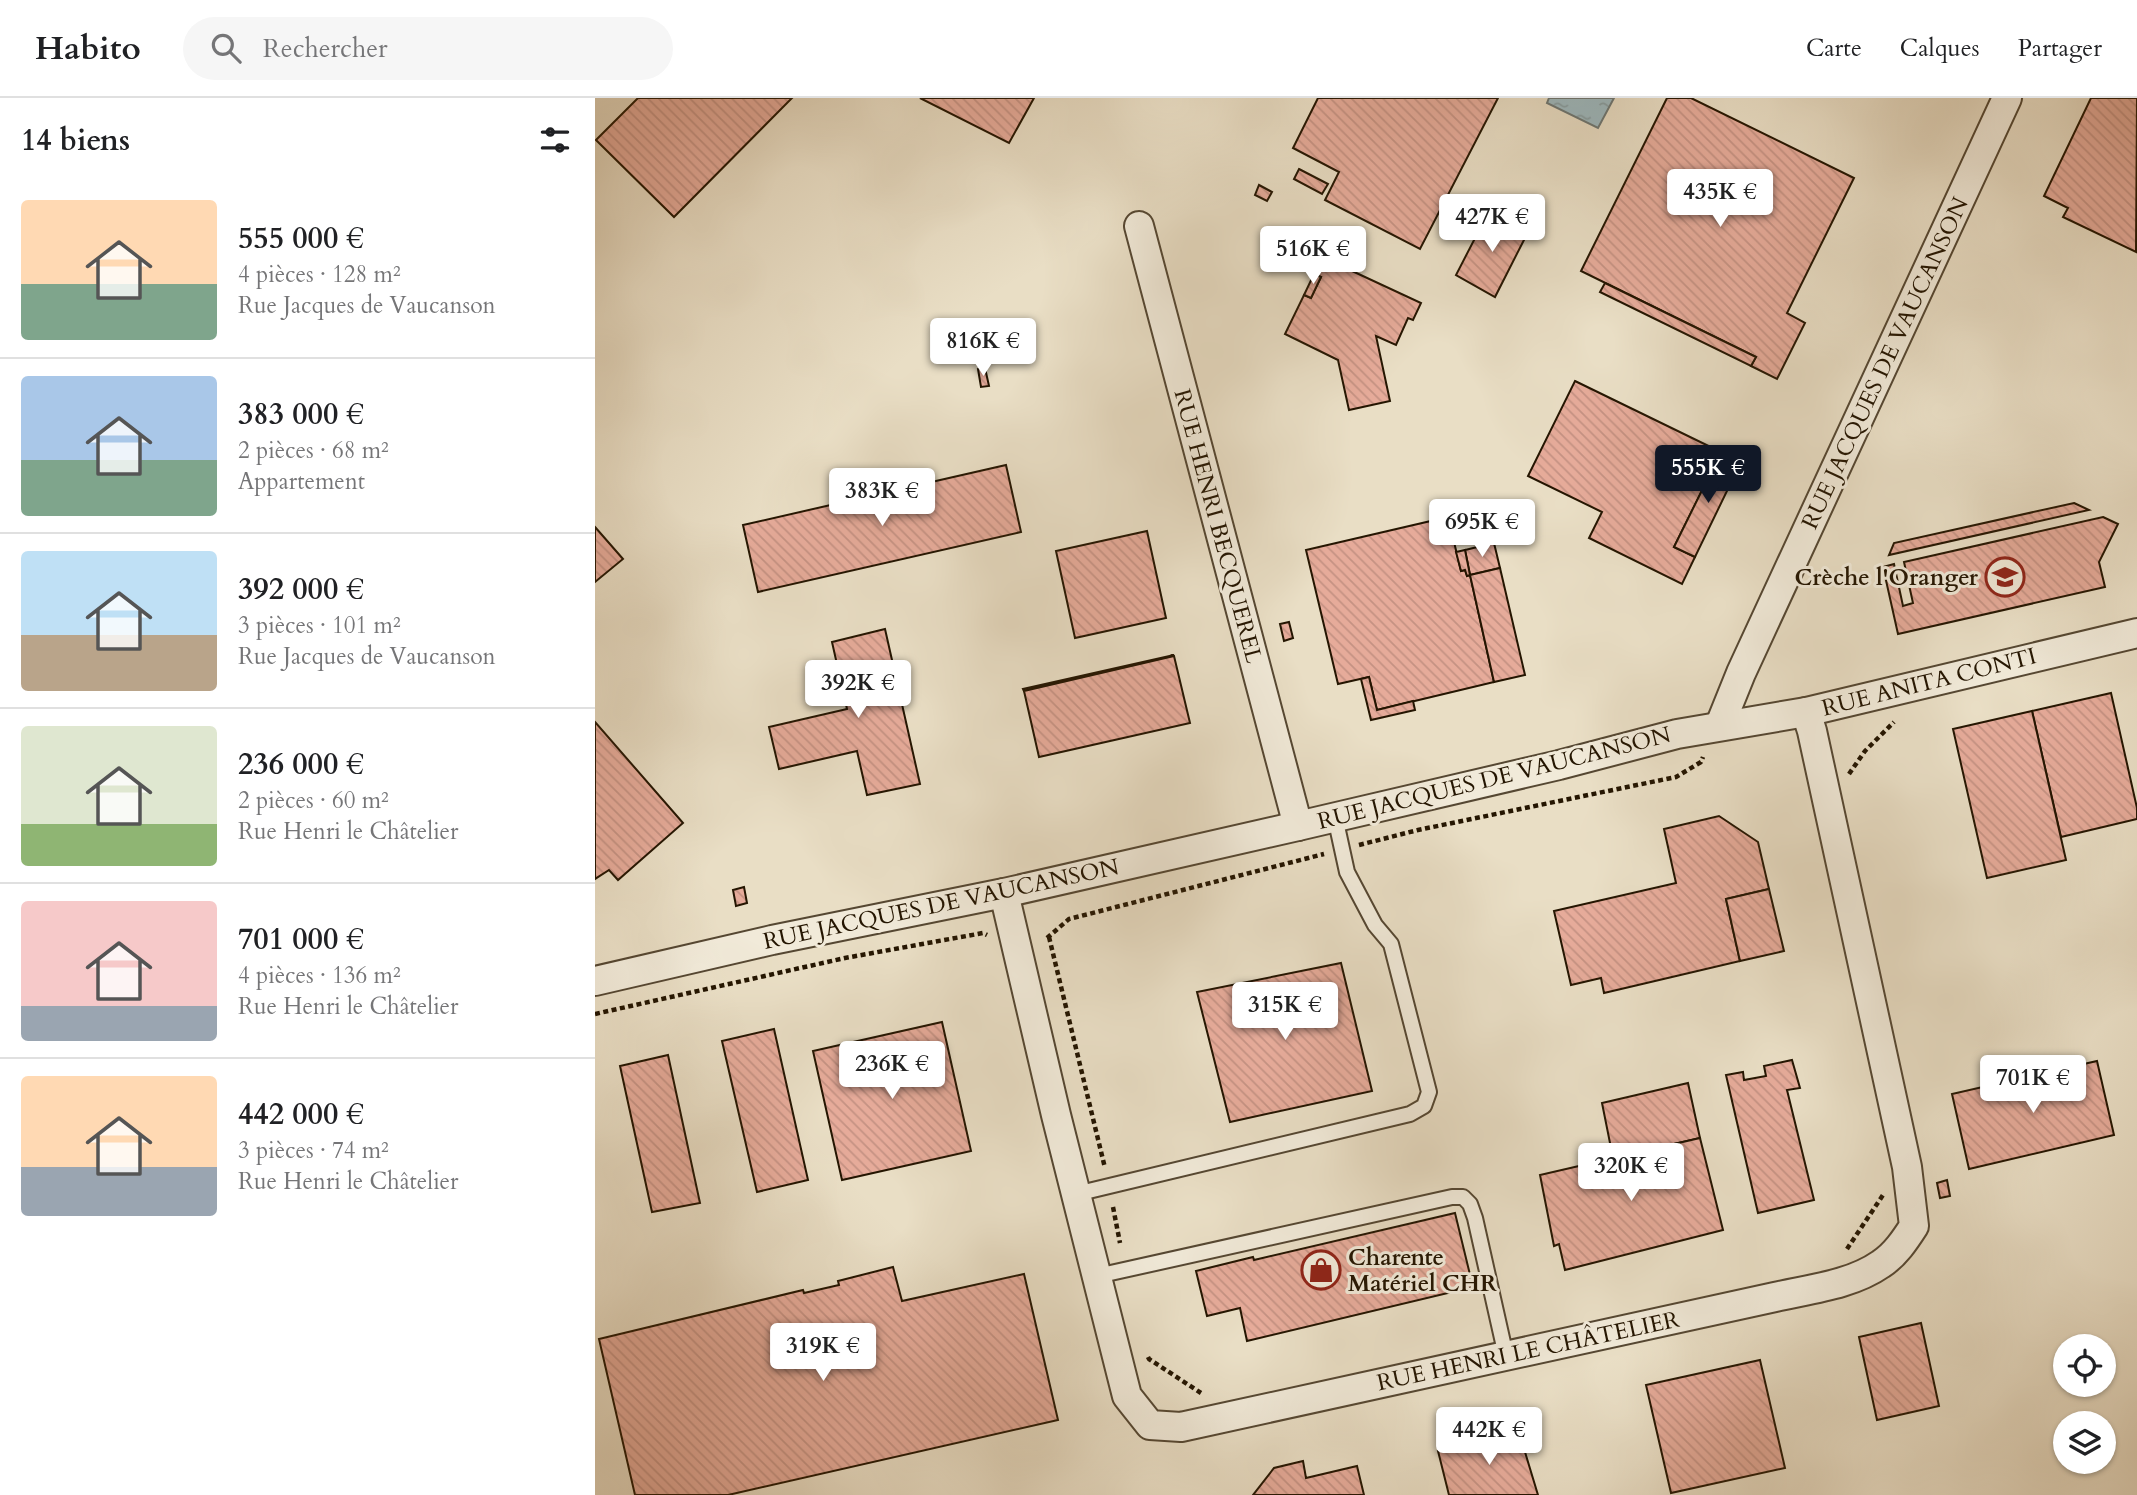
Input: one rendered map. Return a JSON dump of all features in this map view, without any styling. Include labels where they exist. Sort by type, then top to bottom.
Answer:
[{"type":"street","name":"RUE JACQUES DE VAUCANSON","points":[[595,981],[772,940],[1004,893],[1720,725],[1741,673],[2007,98]]},
{"type":"street","name":"RUE HENRI BECQUEREL","points":[[1139,226],[1298,826]]},
{"type":"street","name":"RUE ANITA CONTI","points":[[1720,725],[1806,712],[2137,633]]},
{"type":"street","name":"RUE HENRI LE CHÂTELIER","points":[[1004,893],[1127,1396],[1150,1425],[1181,1427],[1853,1279],[1883,1264],[1903,1244],[1914,1226],[1907,1167],[1806,712]]},
{"type":"lane","points":[[1076,1194],[1411,1114],[1424,1106],[1429,1093],[1391,944],[1375,925],[1357,895],[1347,872],[1335,817]]},
{"type":"lane","points":[[1097,1276],[1452,1197],[1463,1197],[1470,1204],[1475,1218],[1506,1356]]},
{"type":"path","points":[[1848,777],[1865,751],[1894,722]]},
{"type":"path","points":[[595,1014],[845,958],[983,933],[1015,943],[1049,937],[1069,919],[1343,849],[1418,830],[1676,777],[1701,762],[1720,725]]},
{"type":"path","points":[[1049,937],[1109,1186],[1125,1269]]},
{"type":"path","points":[[1844,1254],[1886,1191],[1885,1173],[1907,1167]]},
{"type":"path","points":[[1146,1347],[1149,1359],[1210,1399]]},
{"type":"water","points":[[1549,98],[1614,98],[1598,128],[1547,103]]},
{"type":"building","points":[[638,98],[792,98],[674,217],[596,140]]},
{"type":"building","points":[[920,98],[1034,98],[1009,143]]},
{"type":"building","points":[[1318,98],[1498,98],[1420,249],[1325,200],[1339,172],[1293,148]]},
{"type":"building","points":[[1667,98],[1691,98],[1854,178],[1787,313],[1805,323],[1777,379],[1751,366],[1756,357],[1581,271]]},
{"type":"building","points":[[2091,98],[2137,98],[2136,252],[2063,217],[2068,208],[2044,196]]},
{"type":"building","points":[[1299,169],[1328,184],[1322,194],[1294,179]]},
{"type":"building","points":[[1259,185],[1272,192],[1267,201],[1255,195]]},
{"type":"building","points":[[1489,211],[1528,232],[1495,297],[1456,275]]},
{"type":"building","points":[[1322,257],[1421,303],[1413,320],[1408,318],[1396,345],[1376,336],[1390,401],[1349,410],[1338,360],[1285,334],[1304,295],[1311,298],[1321,277],[1314,274]]},
{"type":"building","points":[[1314,274],[1321,277],[1311,298],[1304,295]]},
{"type":"building","points":[[1605,283],[1756,357],[1751,366],[1600,292]]},
{"type":"building","points":[[985,368],[989,386],[981,387],[978,369]]},
{"type":"building","points":[[1575,381],[1721,452],[1674,547],[1695,557],[1682,584],[1589,538],[1602,512],[1528,476]]},
{"type":"building","points":[[1721,452],[1741,462],[1695,557],[1674,547]]},
{"type":"building","points":[[1006,465],[1021,532],[758,592],[743,525]]},
{"type":"building","points":[[2074,503],[2089,510],[1889,555],[1894,543]]},
{"type":"building","points":[[1448,517],[1461,571],[1465,570],[1467,576],[1470,575],[1494,682],[1377,710],[1369,677],[1338,684],[1306,550]]},
{"type":"building","name":"Crèche l'Oranger","points":[[2103,517],[2118,524],[2099,562],[2105,587],[1898,634],[1883,567],[1894,564],[1903,606],[1913,603],[1904,562]]},
{"type":"building","points":[[595,527],[623,559],[595,582]]},
{"type":"building","points":[[1147,531],[1166,618],[1075,638],[1056,551]]},
{"type":"building","points":[[1494,543],[1500,568],[1470,575],[1465,550]]},
{"type":"building","points":[[1465,550],[1470,575],[1467,576],[1465,570],[1461,571],[1456,552]]},
{"type":"building","points":[[1500,568],[1525,675],[1494,682],[1470,575]]},
{"type":"building","points":[[1289,622],[1293,638],[1284,641],[1280,624]]},
{"type":"building","points":[[885,629],[920,784],[867,795],[857,751],[779,769],[769,727],[847,709],[832,642]]},
{"type":"building","points":[[1174,655],[1024,691],[1023,689]]},
{"type":"building","points":[[1174,656],[1190,723],[1039,757],[1024,691]]},
{"type":"building","points":[[1369,677],[1377,710],[1413,701],[1415,710],[1371,720],[1361,679]]},
{"type":"building","points":[[2111,693],[2137,808],[2137,819],[2061,837],[2032,711]]},
{"type":"building","points":[[2032,711],[2066,860],[1987,878],[1953,729]]},
{"type":"building","points":[[595,722],[683,823],[618,880],[609,870],[595,879]]},
{"type":"building","points":[[1719,816],[1758,842],[1769,889],[1726,899],[1740,961],[1604,993],[1601,978],[1571,985],[1554,911],[1676,883],[1664,829]]},
{"type":"building","points":[[744,887],[747,903],[736,906],[733,890]]},
{"type":"building","points":[[1769,889],[1784,951],[1740,961],[1726,899]]},
{"type":"building","points":[[1341,963],[1372,1091],[1230,1122],[1197,992]]},
{"type":"building","points":[[942,1022],[971,1151],[842,1180],[813,1051]]},
{"type":"building","points":[[774,1029],[808,1180],[757,1192],[722,1041]]},
{"type":"building","points":[[668,1055],[700,1203],[652,1212],[620,1066]]},
{"type":"building","points":[[1792,1060],[1800,1088],[1787,1090],[1814,1200],[1758,1213],[1726,1075],[1743,1072],[1744,1080],[1766,1076],[1764,1066]]},
{"type":"building","points":[[2097,1061],[2114,1135],[1969,1169],[1952,1094]]},
{"type":"building","points":[[1688,1083],[1700,1138],[1613,1158],[1602,1103]]},
{"type":"building","points":[[1700,1138],[1723,1230],[1565,1270],[1559,1244],[1554,1246],[1540,1175]]},
{"type":"building","points":[[1947,1180],[1950,1196],[1940,1198],[1937,1183]]},
{"type":"building","points":[[1455,1213],[1473,1287],[1247,1341],[1240,1308],[1207,1316],[1196,1271]]},
{"type":"building","points":[[893,1267],[902,1301],[1024,1274],[1058,1420],[728,1495],[635,1495],[599,1339],[803,1290],[804,1293],[839,1285],[838,1281]]},
{"type":"building","points":[[1921,1323],[1939,1406],[1877,1420],[1859,1337]]},
{"type":"building","points":[[1760,1360],[1785,1468],[1671,1493],[1646,1385]]},
{"type":"building","points":[[1518,1429],[1538,1495],[1449,1495],[1438,1451]]},
{"type":"building","points":[[1303,1461],[1306,1478],[1357,1466],[1364,1495],[1253,1495],[1274,1468]]},
{"type":"place","name":"Crèche l'Oranger","points":[[2005,577]]},
{"type":"place","name":"Charente Matériel CHR","points":[[1321,1270]]}]
